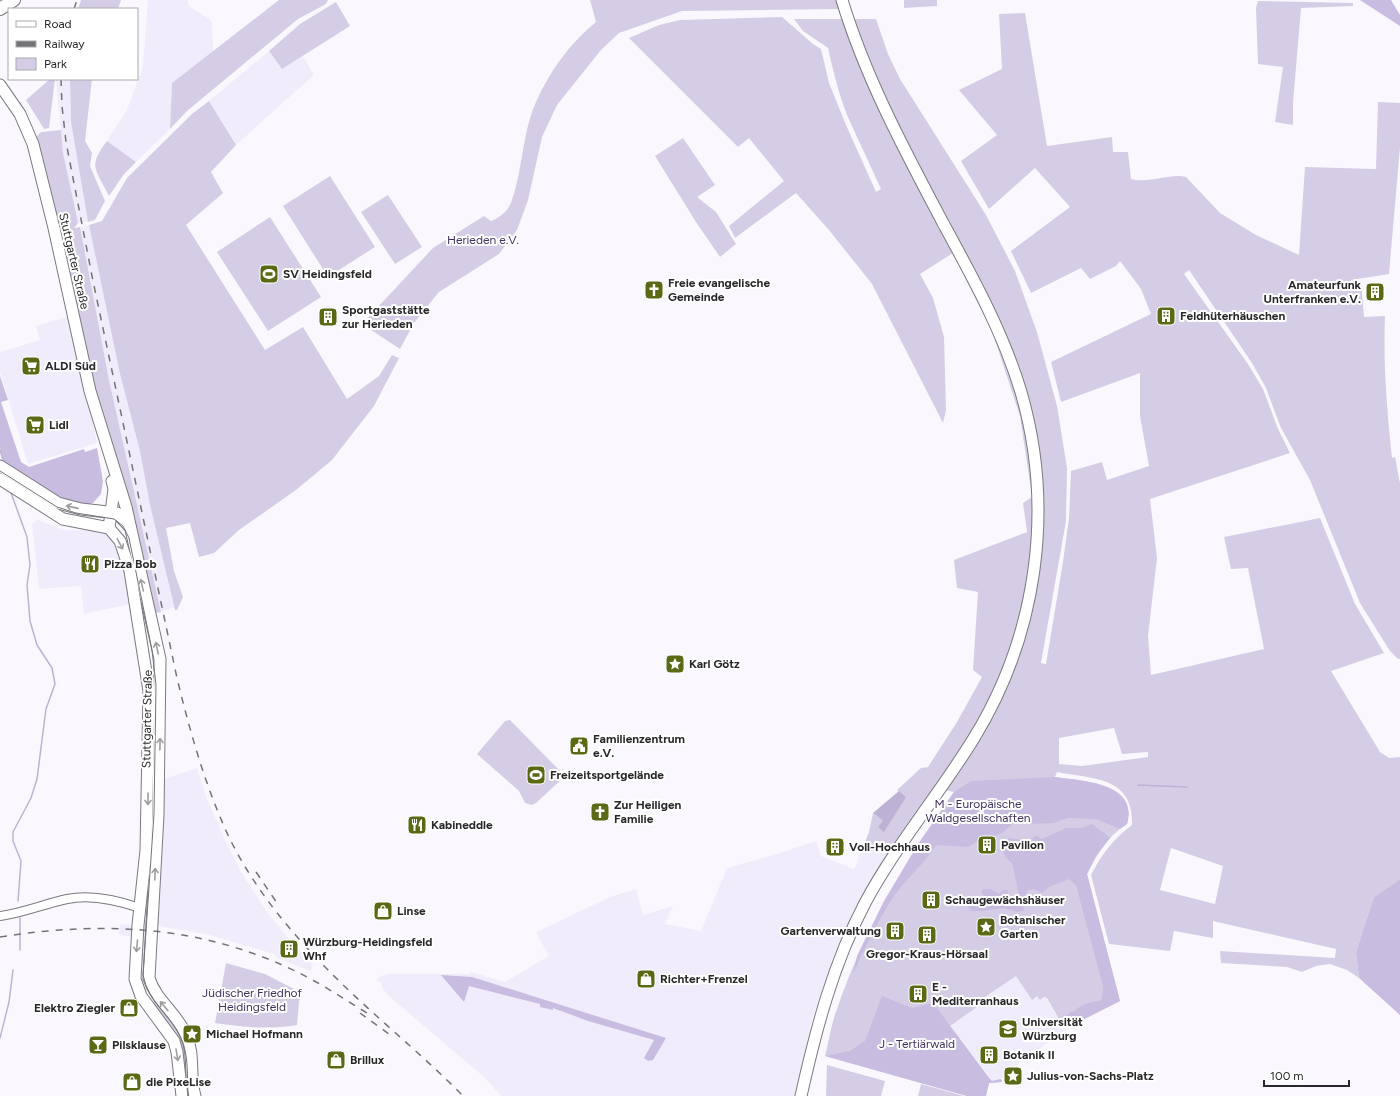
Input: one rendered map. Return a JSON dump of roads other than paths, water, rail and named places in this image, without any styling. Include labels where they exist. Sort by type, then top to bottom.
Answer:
[{"type":"highway","points":[[0,9],[14,0]]},
{"type":"main road","points":[[807,1096],[830,1005],[856,936],[878,892],[961,764],[1001,687],[1015,651],[1028,607],[1034,576],[1038,533],[1038,493],[1034,449],[1021,392],[997,328],[976,282],[888,118],[846,2]]},
{"type":"main road","name":"Stuttgarter Straße","points":[[0,84],[20,114],[33,144],[54,228],[86,374],[107,451],[126,507],[160,665],[158,814],[153,913],[148,970],[151,985],[160,1000],[180,1024],[187,1038],[191,1055],[192,1080],[195,1096]]},
{"type":"main road","name":"Stuttgarter Straße","points":[[107,451],[114,489],[114,512],[109,528],[120,542],[130,571],[150,691],[146,850],[135,966],[139,991],[174,1041],[177,1052],[182,1096]]},
{"type":"main road","points":[[0,466],[58,503],[68,507],[114,512],[130,528]]},
{"type":"main road","points":[[0,479],[20,493],[64,519],[109,528]]},
{"type":"main road","name":"Stuttgarter Straße","points":[[114,512],[121,504],[121,494]]},
{"type":"main road","points":[[800,1096],[822,1009],[833,975],[851,931],[883,871],[953,776]]},
{"type":"main road","points":[[140,908],[153,913]]},
{"type":"street","points":[[0,916],[68,899],[86,897],[111,899],[140,908]]},
{"type":"waterway","points":[[0,450],[4,463]]},
{"type":"waterway","points":[[10,490],[27,537],[30,565],[27,585],[30,621],[37,645],[52,668],[55,684],[46,709],[37,779],[31,798],[13,832],[13,841],[21,861],[18,901]]},
{"type":"waterway","points":[[1138,785],[1187,787]]},
{"type":"waterway","points":[[20,918],[20,950]]},
{"type":"waterway","points":[[0,1038],[9,1002],[13,970]]},
{"type":"tram line","points":[[0,471],[57,507],[76,513],[114,519],[123,526],[129,538],[152,650],[156,685],[154,814],[143,975],[150,993],[172,1022],[184,1045],[187,1066],[188,1096]]},
{"type":"railway","points":[[74,8],[77,0]]},
{"type":"railway","points":[[61,80],[66,142],[93,281],[177,678],[187,718],[212,797],[238,855],[261,892],[288,927],[349,991],[463,1096]]},
{"type":"railway","points":[[256,872],[277,903]]},
{"type":"railway","points":[[0,937],[79,929],[119,929],[195,937],[233,947],[270,960],[315,981],[367,1013]]},
{"type":"railway","points":[[360,1013],[389,1034]]},
{"type":"place","name":"SV Heidingsfeld","points":[[269,274]]},
{"type":"place","name":"Freie evangelische Gemeinde","points":[[654,290]]},
{"type":"place","name":"Amateurfunk Unterfranken e.V.","points":[[1375,292]]},
{"type":"place","name":"Feldhüterhäuschen","points":[[1166,316]]},
{"type":"place","name":"Sportgaststätte zur Herieden","points":[[328,317]]},
{"type":"place","name":"ALDI Süd","points":[[31,366]]},
{"type":"place","name":"Lidl","points":[[35,425]]},
{"type":"place","name":"Pizza Bob","points":[[90,564]]},
{"type":"place","name":"Karl Götz","points":[[675,664]]},
{"type":"place","name":"Familienzentrum e.V.","points":[[579,746]]},
{"type":"place","name":"Freizeitsportgelände","points":[[536,775]]},
{"type":"place","name":"Zur Heiligen Familie","points":[[600,812]]},
{"type":"place","name":"Kabineddle","points":[[417,825]]},
{"type":"place","name":"Pavillon","points":[[987,845]]},
{"type":"place","name":"Voll-Hochhaus","points":[[835,847]]},
{"type":"place","name":"Schaugewächshäuser","points":[[931,900]]},
{"type":"place","name":"Linse","points":[[383,911]]},
{"type":"place","name":"Botanischer Garten","points":[[986,927]]},
{"type":"place","name":"Gartenverwaltung","points":[[895,931]]},
{"type":"place","name":"Gregor-Kraus-Hörsaal","points":[[927,935]]},
{"type":"place","name":"Würzburg-Heidingsfeld Whf","points":[[289,949]]},
{"type":"place","name":"Richter+Frenzel","points":[[646,979]]},
{"type":"place","name":"E - Mediterranhaus","points":[[918,994]]},
{"type":"place","name":"Elektro Ziegler","points":[[129,1008]]},
{"type":"place","name":"Universität Würzburg","points":[[1008,1029]]},
{"type":"place","name":"Michael Hofmann","points":[[192,1034]]},
{"type":"place","name":"Pilsklause","points":[[98,1045]]},
{"type":"place","name":"Botanik II","points":[[989,1055]]},
{"type":"place","name":"Brillux","points":[[336,1060]]},
{"type":"place","name":"Julius-von-Sachs-Platz","points":[[1013,1076]]},
{"type":"place","name":"die PixeLise","points":[[132,1082]]},
{"type":"park label","name":"Herieden e.V.","points":[[483,240]]},
{"type":"park label","name":"M - Europäische Waldgesellschaften","points":[[978,811]]},
{"type":"park label","name":"Jüdischer Friedhof Heidingsfeld","points":[[252,1000]]},
{"type":"park label","name":"J - Tertiärwald","points":[[917,1044]]}]
